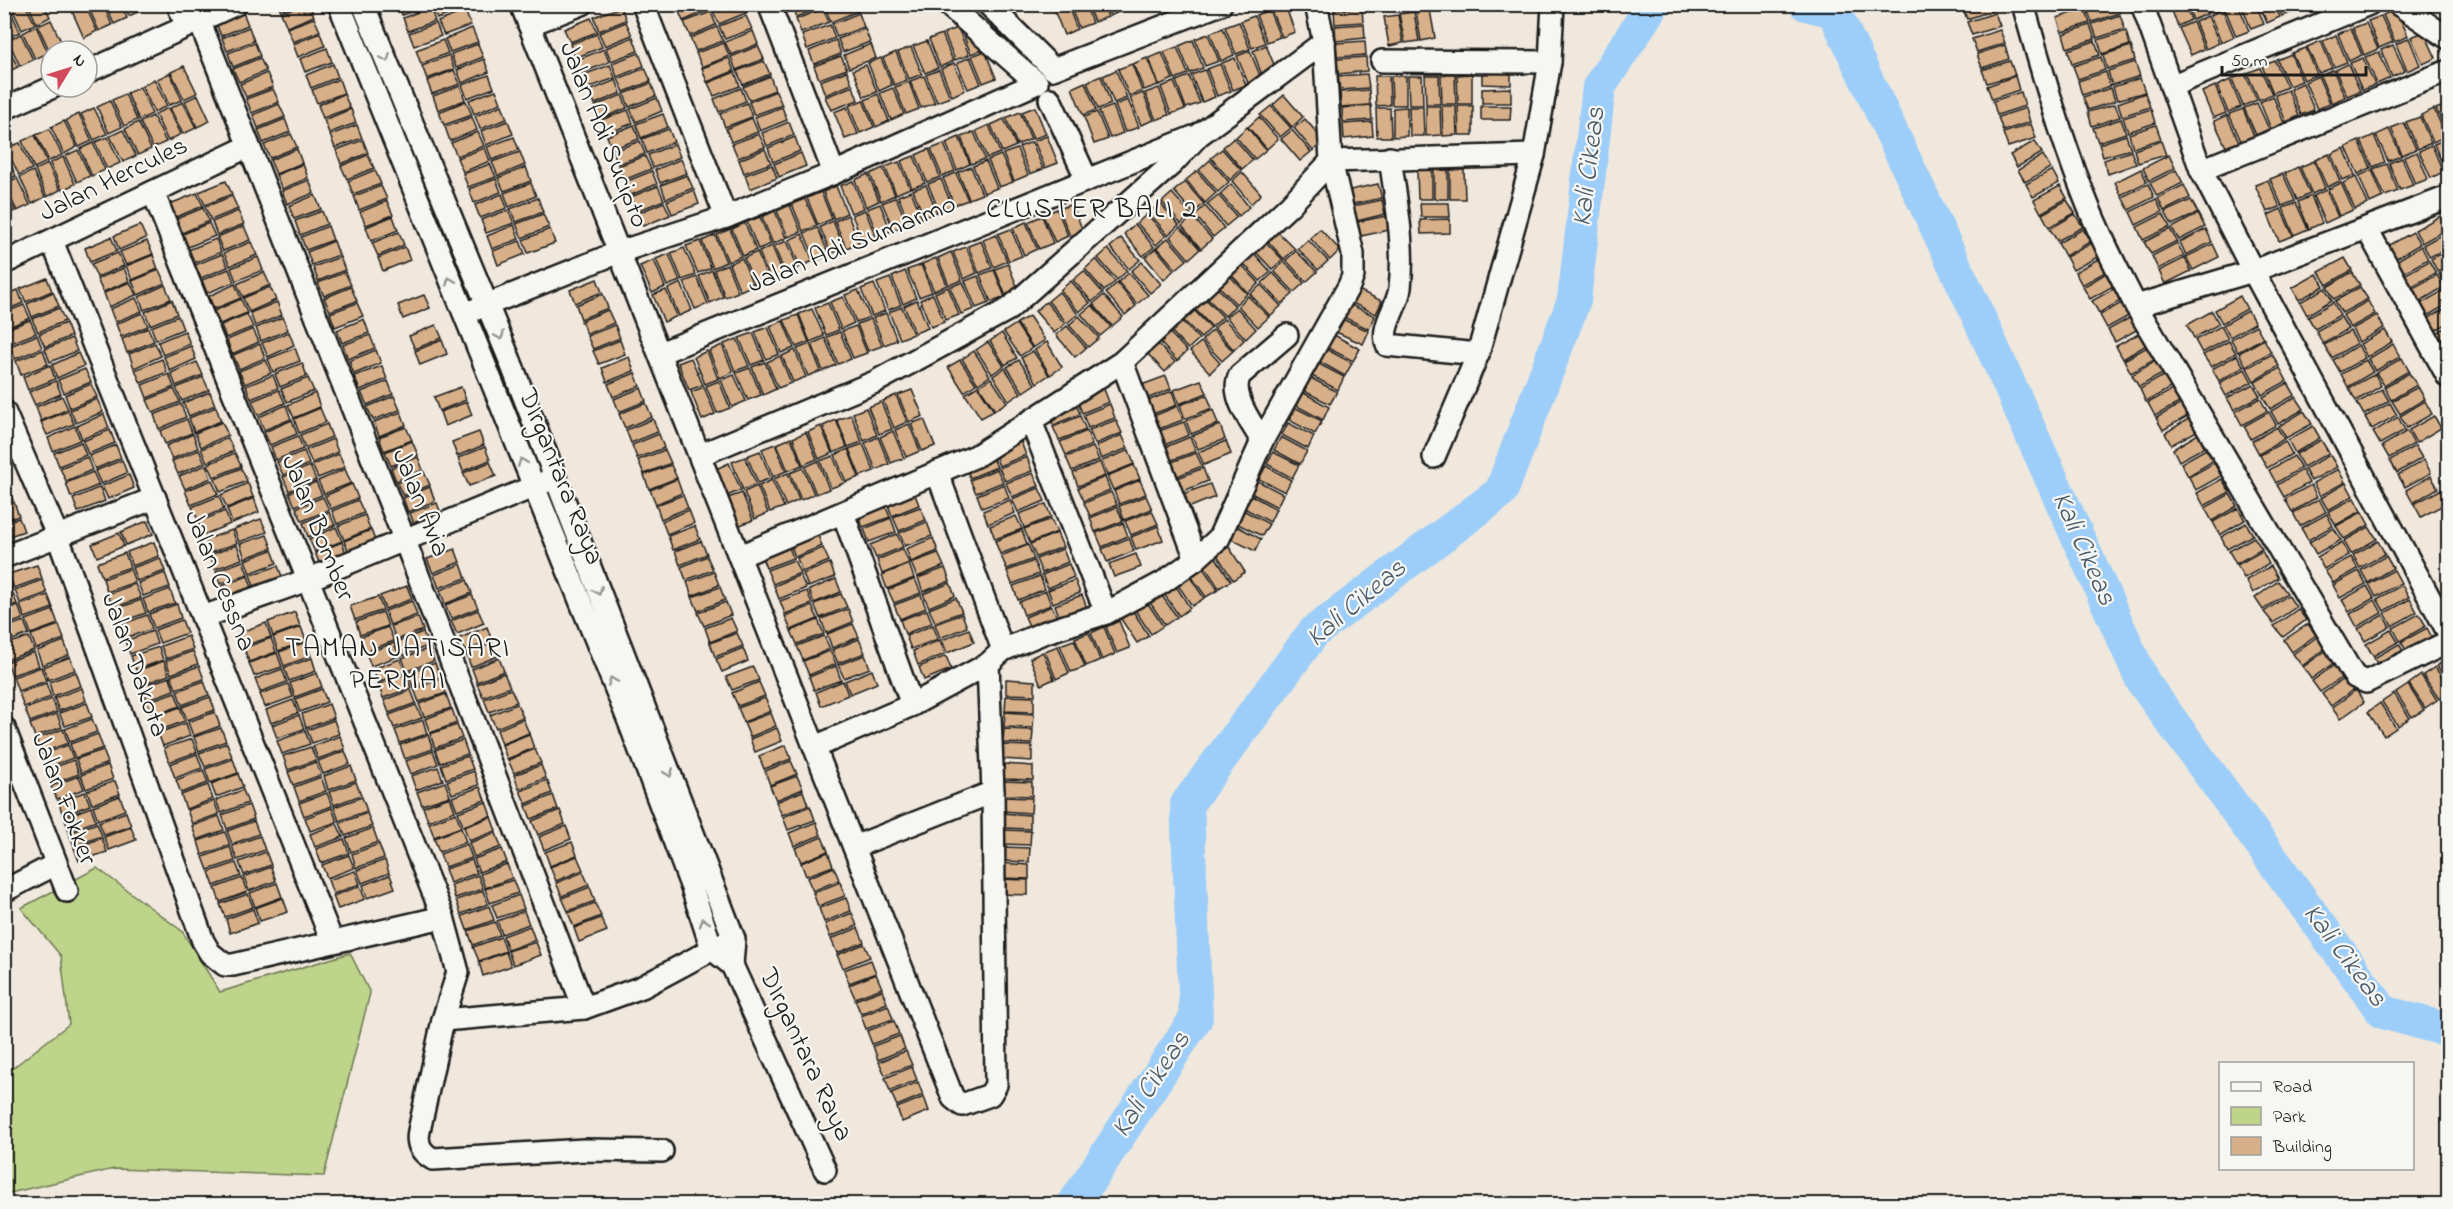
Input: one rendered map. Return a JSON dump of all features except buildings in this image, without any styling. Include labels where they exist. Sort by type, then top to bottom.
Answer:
[{"type":"street","name":"Jalan Avia","points":[[178,4],[192,23],[247,147],[405,541],[584,1008]]},
{"type":"street","points":[[99,66],[236,4]]},
{"type":"street","name":"DIrgantara Raya","points":[[339,4],[533,488],[734,939],[732,965]]},
{"type":"street","name":"DIrgantara Raya","points":[[363,4],[436,177],[554,478],[636,715],[712,949],[732,965],[825,1170]]},
{"type":"street","name":"Jalan Adi Sucipto","points":[[521,4],[953,1098],[962,1105],[990,1095],[996,1085],[993,792]]},
{"type":"street","points":[[529,25],[582,4]]},
{"type":"street","points":[[643,4],[726,217]]},
{"type":"street","points":[[769,4],[834,173]]},
{"type":"street","points":[[464,313],[619,252],[726,217],[834,173],[1037,83],[947,4]]},
{"type":"street","points":[[988,4],[1053,69],[1221,4]]},
{"type":"street","points":[[815,747],[912,705],[995,657],[1043,633],[1106,613],[1162,583],[1196,559],[1219,537],[1262,441],[1353,276],[1353,254],[1331,161],[1324,42],[1316,4]]},
{"type":"street","points":[[1434,457],[1478,354],[1534,155],[1550,62],[1553,4]]},
{"type":"street","points":[[2023,4],[2051,106],[2084,195],[2136,306],[2355,677],[2366,682],[2448,642]]},
{"type":"street","points":[[2142,4],[2201,170],[2448,632]]},
{"type":"street","points":[[2171,86],[2369,4]]},
{"type":"street","points":[[2398,4],[2448,38]]},
{"type":"street","points":[[700,455],[875,382],[1009,309],[1172,164],[1199,135],[1324,42]]},
{"type":"street","points":[[1382,61],[1550,62]]},
{"type":"street","points":[[2201,170],[2448,71]]},
{"type":"street","points":[[4,110],[39,94]]},
{"type":"street","points":[[1050,99],[1087,180]]},
{"type":"street","name":"Jalan Adi Sumarmo","points":[[660,353],[1199,135]]},
{"type":"street","name":"Jalan Hercules","points":[[4,263],[247,147]]},
{"type":"street","points":[[740,556],[976,456],[1122,362],[1290,205],[1331,161],[1534,155]]},
{"type":"street","points":[[1390,158],[1403,253],[1400,291],[1384,337],[1387,345],[1478,354]]},
{"type":"street","points":[[412,187],[436,177]]},
{"type":"street","name":"Jalan Bomber","points":[[153,192],[443,917],[458,972],[443,1020],[418,1138],[424,1154],[433,1159],[584,1150],[662,1151]]},
{"type":"street","points":[[2136,306],[2253,271],[2448,197]]},
{"type":"street","points":[[2367,229],[2448,377]]},
{"type":"street","name":"Jalan Cessna","points":[[52,241],[332,941]]},
{"type":"street","points":[[1262,441],[1238,396],[1236,382],[1240,375],[1287,335]]},
{"type":"street","points":[[1122,362],[1196,559]]},
{"type":"street","name":"Jalan Dakota","points":[[4,411],[58,537],[203,941],[210,953],[225,965],[278,955],[332,941]]},
{"type":"street","points":[[1031,421],[1106,613]]},
{"type":"street","points":[[854,847],[993,792],[995,657],[937,472]]},
{"type":"street","points":[[203,617],[307,580],[554,478]]},
{"type":"street","points":[[4,557],[155,498]]},
{"type":"street","points":[[843,513],[912,705]]},
{"type":"street","name":"Jalan Fokker","points":[[4,728],[68,891]]},
{"type":"street","points":[[4,891],[56,864]]},
{"type":"street","points":[[332,941],[443,917]]},
{"type":"street","points":[[443,1020],[584,1008],[642,987],[734,939]]},
{"type":"green space","points":[[97,868],[182,931],[220,992],[350,953],[370,993],[324,1176],[114,1169],[5,1194],[5,1074],[69,1024],[61,956],[21,908]]},
{"type":"waterway","name":"Kali Cikeas","points":[[1074,1204],[1196,1018],[1187,804],[1314,632],[1501,492],[1574,300],[1599,87],[1653,4]]},
{"type":"waterway","name":"Kali Cikeas","points":[[1806,4],[1834,11],[1971,300],[2143,682],[2383,1012],[2448,1030]]},
{"type":"district","name":"CLUSTER BALI 2","points":[[1092,210]]},
{"type":"district","name":"TAMAN JATISARI PERMAI","points":[[398,665]]}]
